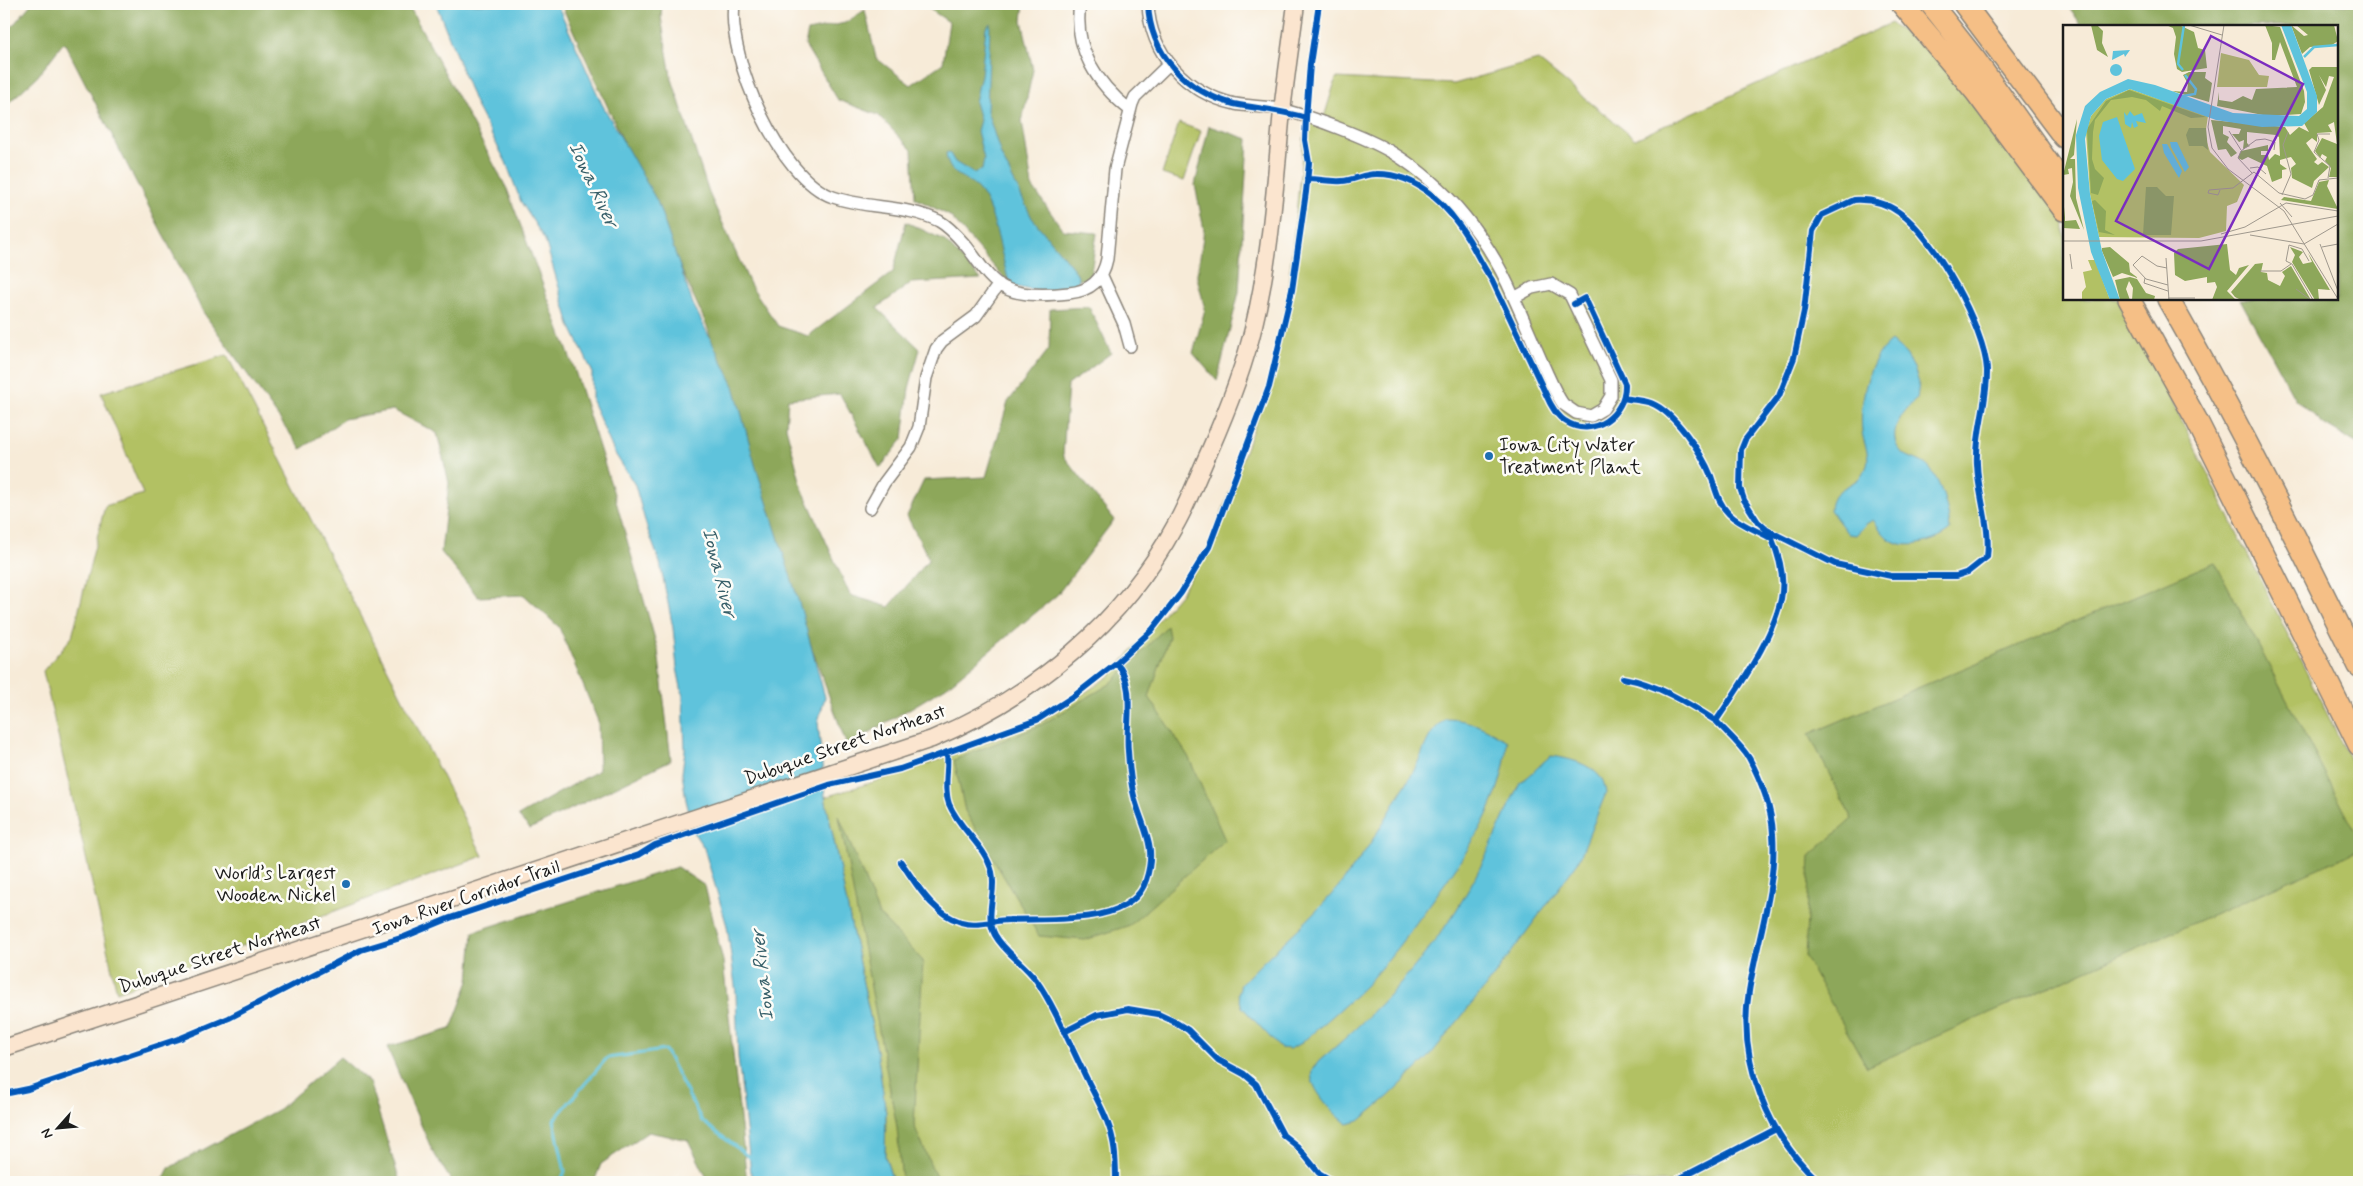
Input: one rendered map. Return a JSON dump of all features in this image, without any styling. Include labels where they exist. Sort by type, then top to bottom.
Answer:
[{"type":"highway","points":[[1902,4],[1976,92],[2063,209]]},
{"type":"highway","points":[[1931,4],[1976,61],[2063,184]]},
{"type":"highway","points":[[1964,4],[2063,136]]},
{"type":"highway","points":[[1969,4],[2007,60]]},
{"type":"highway","points":[[2129,300],[2200,428],[2359,745]]},
{"type":"highway","points":[[2169,300],[2271,488],[2359,666]]},
{"type":"main road","points":[[1284,94],[1287,4]]},
{"type":"main road","name":"Dubuque Street Northeast","points":[[4,1048],[948,732],[987,713],[1029,688],[1100,628],[1125,599],[1160,552],[1177,523],[1227,409],[1242,370],[1254,325],[1274,199],[1282,110],[1296,4]]},
{"type":"street","points":[[734,4],[733,18],[737,47],[754,101],[774,137],[802,176],[831,197],[855,204],[888,208],[930,217],[942,223],[999,284],[1006,289],[1032,294],[1073,293],[1093,285],[1102,276],[1107,258],[1115,169],[1130,110],[1135,97],[1169,64]]},
{"type":"street","points":[[1080,4],[1082,40],[1090,65],[1101,84],[1130,110]]},
{"type":"street","points":[[1148,4],[1152,33],[1169,64],[1190,84],[1212,96],[1236,104],[1282,110],[1359,137],[1392,152],[1424,174],[1455,203],[1486,243],[1514,298],[1563,404],[1576,413],[1591,416],[1603,409],[1611,396],[1611,380],[1570,295],[1552,284],[1532,288],[1514,298]]},
{"type":"street","points":[[1102,276],[1124,324],[1130,346]]},
{"type":"street","points":[[870,508],[884,483],[911,447],[919,427],[926,378],[936,349],[942,341],[976,316],[999,284]]},
{"type":"green space","points":[[31,4],[408,4],[507,189],[574,368],[614,494],[658,650],[671,760],[530,829],[518,816],[599,770],[598,721],[559,627],[524,595],[478,597],[441,552],[449,483],[437,433],[393,410],[344,419],[301,449],[203,312],[64,42],[37,77],[4,107],[4,36]]},
{"type":"green space","points":[[561,4],[662,4],[661,17],[671,76],[709,193],[750,284],[778,326],[808,336],[893,272],[906,222],[944,240],[981,279],[911,283],[877,308],[920,349],[909,388],[903,439],[880,468],[840,394],[788,399],[786,427],[802,488],[850,595],[889,607],[929,559],[907,516],[924,480],[986,477],[1008,402],[1049,349],[1050,309],[1089,307],[1111,353],[1068,385],[1063,455],[1114,520],[1057,595],[946,687],[847,746],[782,565],[707,326]]},
{"type":"green space","points":[[922,4],[1024,4],[1022,20],[1033,70],[1022,121],[1032,186],[1063,230],[1097,233],[1090,279],[1010,285],[950,216],[915,198],[912,150],[878,115],[838,100],[805,45],[808,31],[845,23],[865,10],[876,58],[911,85],[943,63],[949,22]]},
{"type":"green space","points":[[2067,4],[2359,4],[2359,442],[2355,443],[2325,425],[2295,399],[2241,300],[2338,300],[2338,25],[2081,25]]},
{"type":"green space","points":[[1891,23],[1963,77],[2063,211],[2063,300],[2121,300],[2359,778],[2359,1182],[893,1182],[885,1156],[886,1113],[877,1051],[825,797],[902,773],[1039,723],[1110,676],[1181,593],[1209,547],[1269,387],[1285,318],[1306,118],[1318,122],[1325,114],[1336,78],[1454,84],[1538,60],[1635,139]]},
{"type":"green space","points":[[1179,123],[1201,131],[1184,181],[1162,174]]},
{"type":"green space","points":[[1209,126],[1248,139],[1239,292],[1217,381],[1193,353],[1205,309],[1197,277],[1204,230],[1195,185]]},
{"type":"green space","points":[[227,355],[483,856],[117,992],[43,671],[72,637],[105,506],[143,494],[101,393]]},
{"type":"green space","points":[[2215,562],[2359,839],[2359,850],[1867,1067],[1805,957],[1810,856],[1852,819],[1809,734]]},
{"type":"green space","points":[[1167,626],[1169,637],[1149,697],[1188,756],[1225,840],[1130,925],[1085,940],[1039,936],[965,811],[954,760],[1041,725],[1110,684]]},
{"type":"green space","points":[[839,816],[879,915],[923,961],[914,1125],[938,1182],[902,1182],[897,1127]]},
{"type":"green space","points":[[677,867],[705,886],[723,961],[747,1182],[709,1182],[688,1140],[648,1132],[601,1164],[594,1182],[452,1182],[432,1150],[387,1047],[451,1029],[469,981],[473,932]]},
{"type":"green space","points":[[340,1057],[369,1082],[400,1182],[162,1182],[169,1168],[279,1109]]},
{"type":"water","name":"Iowa River","points":[[436,4],[557,4],[602,104],[657,201],[693,304],[734,386],[755,464],[801,609],[825,697],[818,722],[825,797],[877,1051],[886,1113],[885,1156],[893,1182],[752,1182],[738,1057],[736,993],[727,926],[704,848],[694,833],[686,800],[682,773],[685,750],[683,697],[677,668],[673,628],[660,563],[647,528],[635,485],[614,452],[592,401],[592,371],[570,325],[545,240],[521,202],[506,162],[476,106]]},
{"type":"water","points":[[990,23],[987,111],[1001,155],[1032,218],[1076,272],[1079,280],[1073,286],[1065,289],[1046,292],[1010,285],[994,221],[984,198],[973,184],[958,175],[950,167],[947,161],[946,153],[949,152],[955,162],[973,173],[982,170],[984,159],[977,131],[980,120],[975,102],[981,75],[986,28]]},
{"type":"water","points":[[1891,341],[1906,354],[1914,368],[1919,383],[1917,399],[1901,417],[1897,425],[1895,440],[1898,448],[1904,454],[1924,464],[1934,475],[1944,498],[1950,530],[1937,538],[1920,544],[1911,545],[1895,542],[1886,536],[1873,520],[1866,524],[1856,535],[1848,534],[1830,510],[1835,495],[1859,478],[1864,473],[1867,465],[1868,456],[1861,420],[1864,395],[1876,358]]},
{"type":"water","points":[[1446,719],[1471,723],[1507,741],[1499,785],[1482,825],[1471,845],[1433,900],[1392,955],[1365,986],[1300,1044],[1290,1049],[1280,1048],[1242,1007],[1238,994],[1241,984],[1313,914],[1345,878],[1384,822],[1412,774],[1432,733]]},
{"type":"water","points":[[1551,756],[1585,765],[1602,779],[1604,785],[1606,793],[1578,862],[1491,980],[1428,1058],[1389,1096],[1359,1121],[1348,1124],[1330,1108],[1318,1093],[1312,1077],[1313,1068],[1376,1009],[1427,951],[1466,894],[1520,782]]},
{"type":"waterway","points":[[560,1182],[565,1172],[554,1120],[607,1058],[665,1050],[702,1121],[753,1160]]},
{"type":"cycle path","points":[[1148,4],[1150,22],[1163,54],[1186,80],[1201,90],[1234,104],[1279,111],[1306,118]]},
{"type":"cycle path","name":"Iowa River Corridor Trail","points":[[4,1094],[28,1089],[181,1038],[229,1018],[361,950],[404,937],[450,918],[639,855],[655,845],[829,785],[900,769],[1037,720],[1074,696],[1116,663],[1152,630],[1181,593],[1209,547],[1269,387],[1292,290],[1306,192],[1309,163],[1305,140],[1306,118],[1310,64],[1319,4]]},
{"type":"cycle path","points":[[1307,179],[1338,181],[1372,174],[1391,175],[1405,179],[1431,194],[1442,204],[1461,228],[1492,280],[1555,411],[1565,421],[1576,426],[1597,426],[1614,414],[1624,395],[1625,384],[1585,298],[1574,304]]},
{"type":"cycle path","points":[[1854,200],[1867,200],[1884,204],[1900,213],[1928,241],[1968,308],[1984,352],[1987,382],[1978,440],[1977,464],[1986,522],[1987,557],[1968,572],[1956,576],[1891,576],[1835,564],[1767,530],[1758,522],[1744,500],[1740,488],[1741,450],[1745,440],[1779,396],[1794,358],[1804,311],[1813,231],[1822,215],[1854,200]]},
{"type":"cycle path","points":[[1624,398],[1651,403],[1660,408],[1678,424],[1701,456],[1725,510],[1739,521],[1772,539],[1779,561],[1782,591],[1777,615],[1754,663],[1716,721],[1749,758],[1765,795],[1772,824],[1772,873],[1752,972],[1746,1017],[1752,1070],[1760,1096],[1785,1143],[1820,1182]]},
{"type":"cycle path","points":[[901,862],[933,905],[951,918],[967,923],[979,924],[1003,920],[1086,917],[1107,913],[1124,906],[1138,895],[1146,880],[1150,848],[1132,788],[1127,741],[1128,693],[1126,682],[1116,663]]},
{"type":"cycle path","points":[[1623,678],[1660,689],[1716,721]]},
{"type":"cycle path","points":[[947,752],[946,792],[949,804],[953,813],[984,854],[992,872],[991,920],[995,935],[1036,980],[1061,1024],[1108,1123],[1115,1151],[1116,1182]]},
{"type":"cycle path","points":[[1064,1032],[1097,1015],[1128,1009],[1158,1014],[1175,1022],[1188,1030],[1218,1060],[1244,1074],[1256,1084],[1283,1135],[1297,1146],[1319,1173],[1334,1182]]},
{"type":"cycle path","points":[[1673,1182],[1776,1129]]},
{"type":"place","name":"Iowa City Water Treatment Plant","points":[[1489,456]]},
{"type":"place","name":"World’s Largest Wooden Nickel","points":[[346,884]]}]
